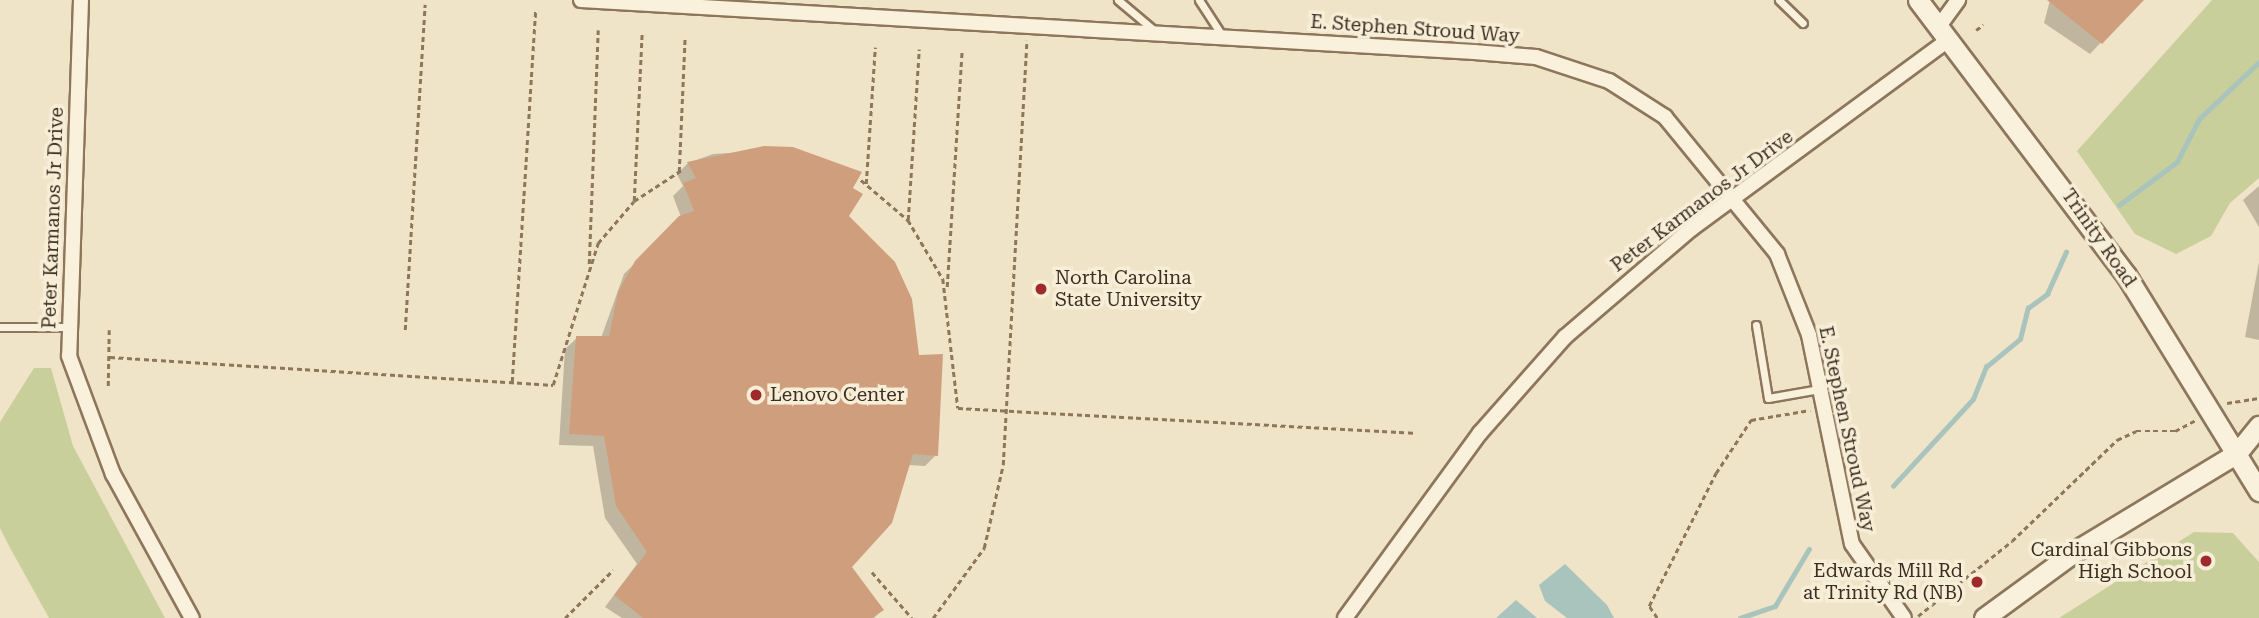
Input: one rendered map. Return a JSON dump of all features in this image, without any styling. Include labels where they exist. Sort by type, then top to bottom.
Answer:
[{"type":"main road","name":"Trinity Road","points":[[1919,0],[2126,275],[2259,491]]},
{"type":"main road","points":[[1984,618],[2077,550],[2237,453],[2259,426]]},
{"type":"main road","points":[[2237,453],[2259,450]]},
{"type":"street","name":"Peter Karmanos Jr Drive","points":[[81,0],[66,327],[75,384],[113,474],[192,618]]},
{"type":"street","name":"E. Stephen Stroud Way","points":[[581,0],[1535,57],[1609,81],[1665,117],[1738,200],[1793,290],[1819,389],[1852,544],[1904,618]]},
{"type":"street","name":"Peter Karmanos Jr Drive","points":[[1345,618],[1480,433],[1564,337],[1620,285],[1738,200],[1945,32],[1958,0]]},
{"type":"lane","points":[[1118,0],[1158,34]]},
{"type":"lane","points":[[1199,0],[1223,37]]},
{"type":"lane","points":[[1779,0],[1803,23]]},
{"type":"lane","points":[[1756,325],[1768,398],[1819,389]]},
{"type":"lane","points":[[0,327],[66,327]]},
{"type":"path","points":[[405,330],[425,5]]},
{"type":"path","points":[[512,382],[535,12]]},
{"type":"path","points":[[1976,30],[1983,25]]},
{"type":"path","points":[[110,357],[553,385],[589,264],[598,30]]},
{"type":"path","points":[[634,201],[642,33]]},
{"type":"path","points":[[589,264],[634,201],[681,171],[685,36]]},
{"type":"path","points":[[933,618],[984,548],[1003,465],[1027,41]]},
{"type":"path","points":[[866,184],[875,47]]},
{"type":"path","points":[[908,220],[919,49]]},
{"type":"path","points":[[962,51],[947,290],[958,408],[1413,433]]},
{"type":"path","points":[[861,180],[908,220],[930,248],[947,290]]},
{"type":"path","points":[[108,386],[109,330]]},
{"type":"path","points":[[2234,399],[2243,404],[2259,398]]},
{"type":"path","points":[[1657,618],[1649,606],[1716,473],[1751,420],[1822,407]]},
{"type":"path","points":[[1916,618],[2012,541],[2117,440],[2136,431],[2175,431]]},
{"type":"path","points":[[565,618],[613,570]]},
{"type":"path","points":[[872,572],[912,618]]},
{"type":"green space","points":[[2212,0],[2259,0],[2259,178],[2230,203],[2211,236],[2176,254],[2135,234],[2077,151]]},
{"type":"green space","points":[[34,368],[51,368],[73,446],[165,618],[49,618],[9,546],[0,528],[0,422]]},
{"type":"green space","name":"Cardinal Gibbons High School","points":[[2194,532],[2233,533],[2259,562],[2259,618],[2059,618]]},
{"type":"water","points":[[1565,564],[1607,605],[1614,618],[1567,618],[1545,601],[1539,585]]},
{"type":"water","points":[[1516,600],[1537,618],[1496,618]]},
{"type":"building","points":[[2047,0],[2144,0],[2102,44]]},
{"type":"building","name":"Lenovo Center","points":[[764,146],[793,147],[862,172],[853,188],[863,194],[849,216],[895,262],[912,299],[919,355],[943,354],[938,456],[913,454],[892,523],[852,567],[884,610],[872,618],[643,618],[614,595],[647,552],[616,506],[604,436],[569,434],[576,336],[609,336],[618,292],[635,261],[679,216],[694,211],[683,183],[696,178],[687,162]]},
{"type":"waterway","points":[[2119,205],[2177,162],[2199,119],[2259,62]]},
{"type":"waterway","points":[[1893,486],[1973,399],[1986,367],[2020,339],[2028,308],[2047,294],[2066,252]]},
{"type":"waterway","points":[[1740,618],[1775,606],[1809,549]]},
{"type":"place","name":"North Carolina State University","points":[[1041,289]]},
{"type":"place","name":"Lenovo Center","points":[[756,395]]},
{"type":"place","name":"Cardinal Gibbons High School","points":[[2206,561]]},
{"type":"place","name":"Edwards Mill Rd at Trinity Rd (NB)","points":[[1977,582]]}]
